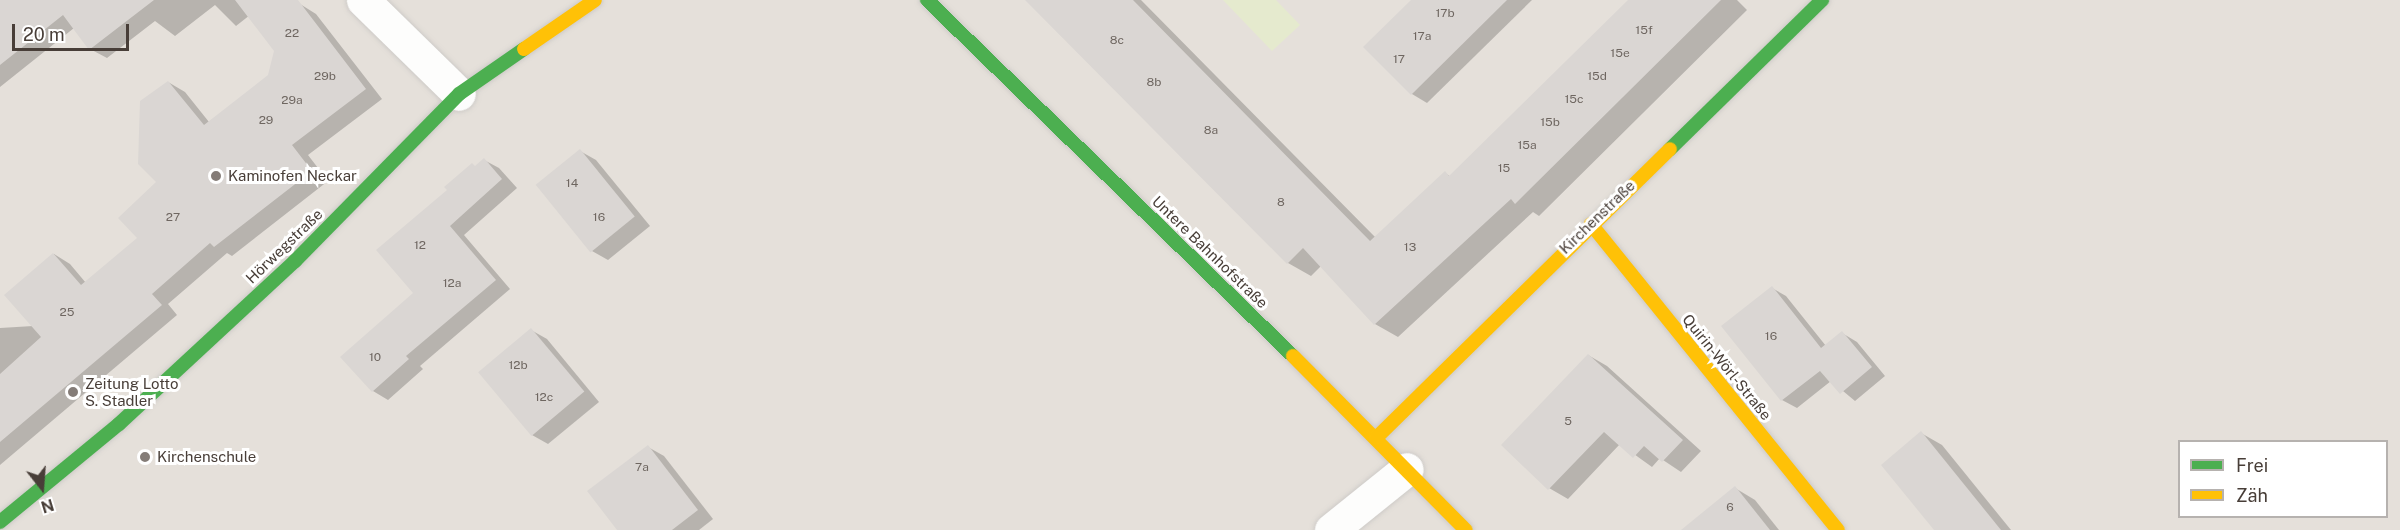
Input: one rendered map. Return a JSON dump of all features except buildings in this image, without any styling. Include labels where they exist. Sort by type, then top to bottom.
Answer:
[{"type":"street","points":[[363,0],[459,93]]},
{"type":"street","name":"Hörwegstraße","points":[[0,522],[119,424],[287,268],[459,93],[595,0]]},
{"type":"street","name":"Untere Bahnhofstraße","points":[[927,0],[1376,438],[1466,530]]},
{"type":"street","name":"Kirchenstraße","points":[[1376,438],[1591,224],[1822,0]]},
{"type":"street","name":"Quirin-Wörl-Straße","points":[[1591,224],[1838,530]]},
{"type":"street","points":[[1331,530],[1407,469]]},
{"type":"shaded area","points":[[0,0],[2400,0],[2400,530],[0,530]]},
{"type":"green space","points":[[1223,0],[1276,0],[1300,25],[1272,51]]},
{"type":"traffic: fast","points":[[927,0],[1293,356]]},
{"type":"traffic: fast","points":[[1670,149],[1822,0]]},
{"type":"traffic: fast","points":[[0,522],[119,424],[295,261],[459,94],[524,49]]},
{"type":"traffic: slow","points":[[524,49],[595,0]]},
{"type":"traffic: slow","points":[[1376,438],[1670,149]]},
{"type":"traffic: slow","points":[[1591,224],[1838,530]]},
{"type":"traffic: slow","points":[[1293,356],[1466,530]]},
{"type":"place","name":"Kaminofen Neckar","points":[[216,176]]},
{"type":"place","name":"Zeitung Lotto S. Stadler","points":[[73,392]]},
{"type":"place","name":"Kirchenschule","points":[[145,457]]}]
